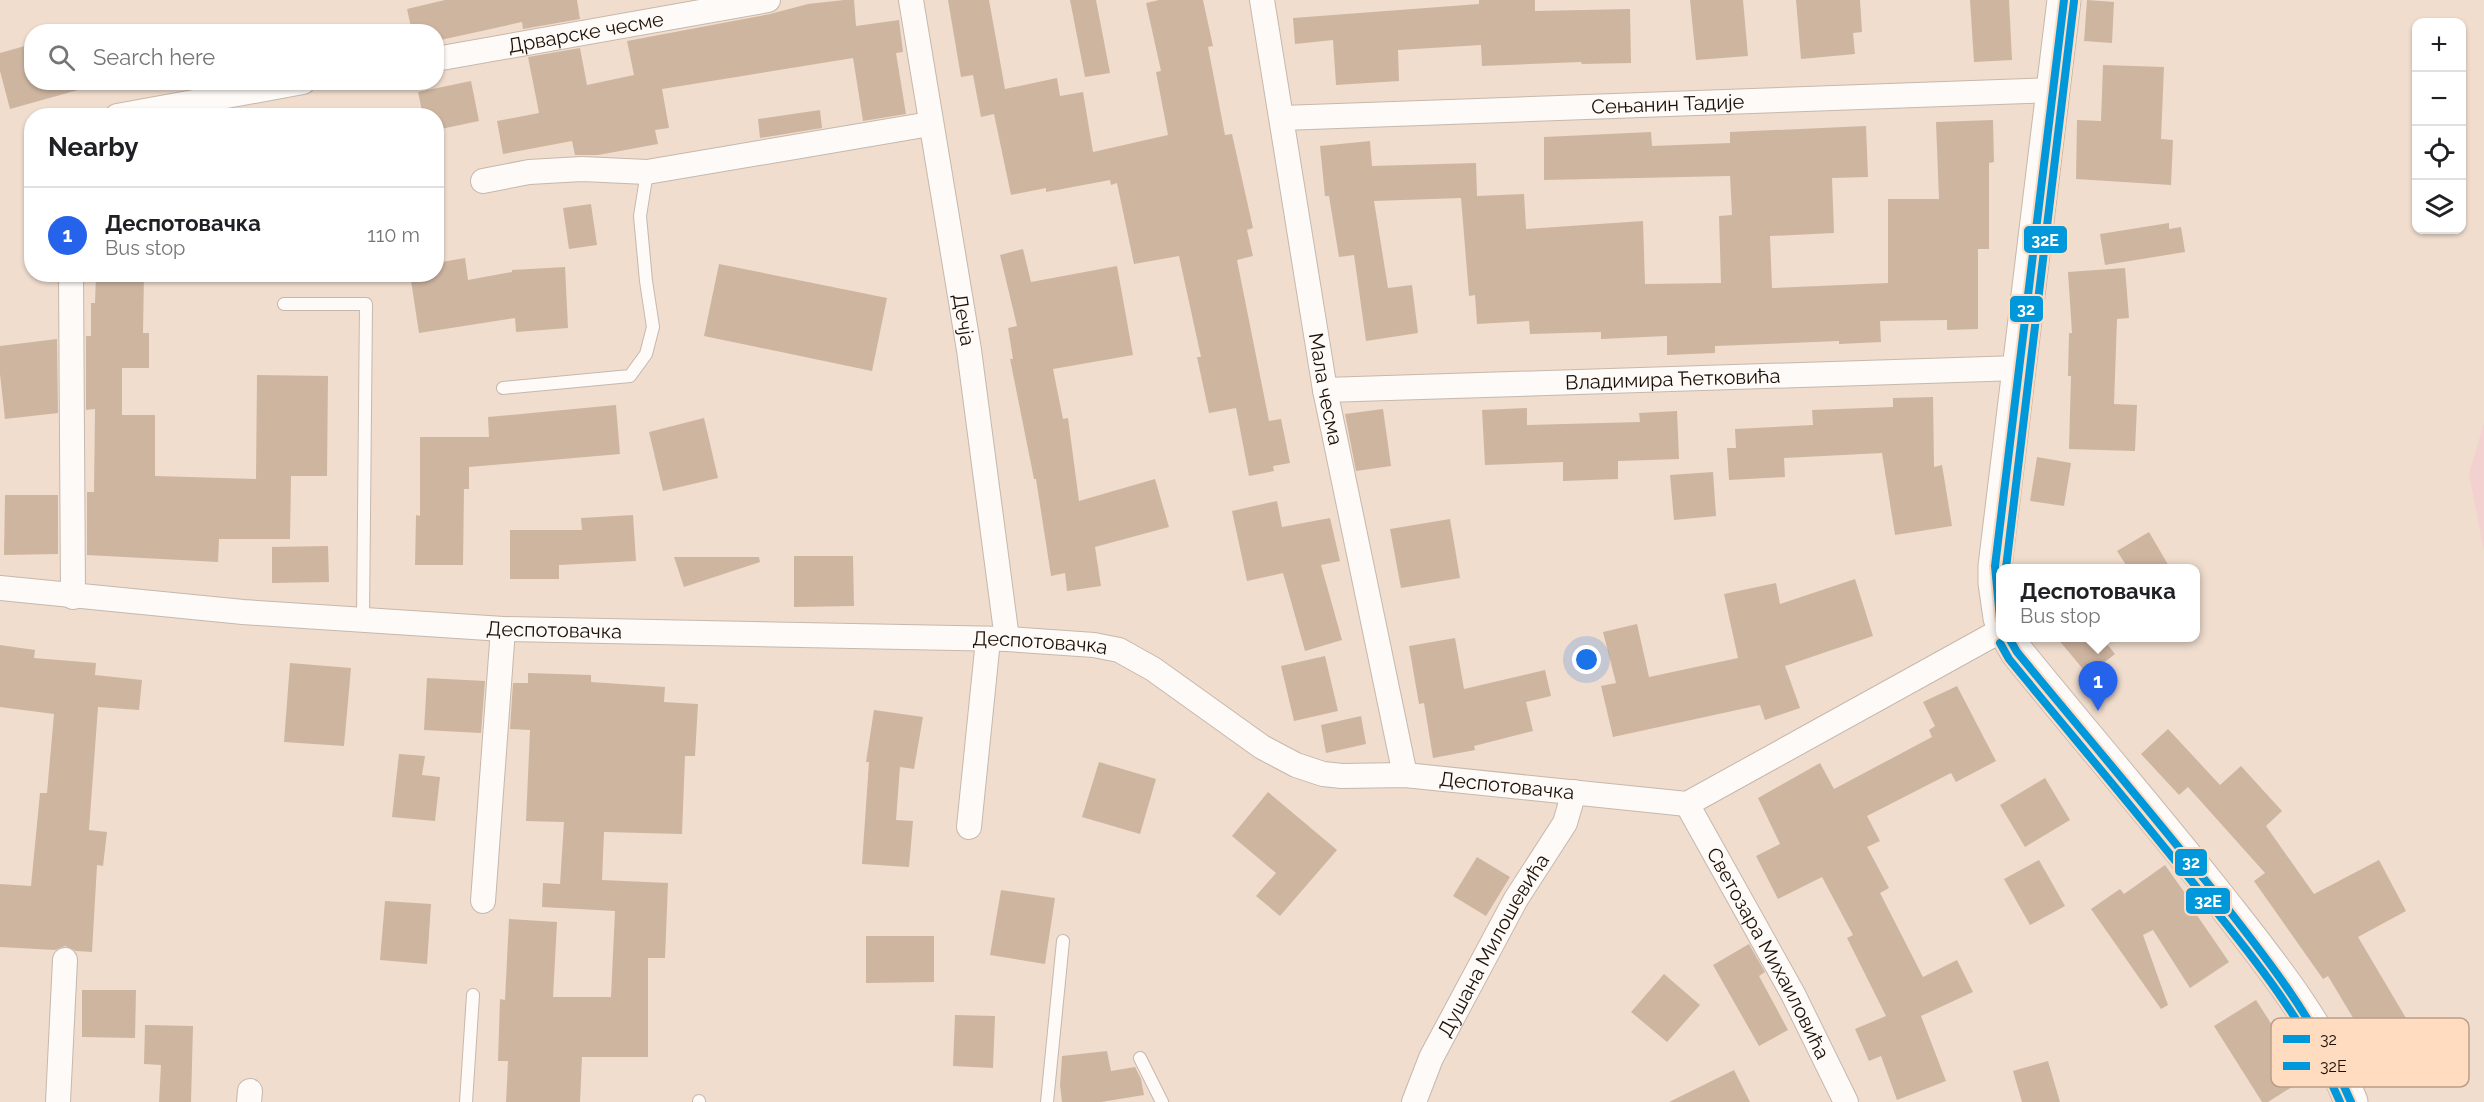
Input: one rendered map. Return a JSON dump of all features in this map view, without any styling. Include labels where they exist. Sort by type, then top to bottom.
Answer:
[{"type":"street","name":"Дрварске чесме","points":[[444,58],[768,0]]},
{"type":"street","name":"Дечја","points":[[911,0],[969,350],[997,640],[969,827]]},
{"type":"street","name":"Мала чесма","points":[[1262,0],[1325,390],[1405,775]]},
{"type":"street","points":[[1996,589],[1995,566],[2064,0]]},
{"type":"street","points":[[161,108],[259,90]]},
{"type":"street","name":"Сењанин Тадије","points":[[1282,118],[2054,90]]},
{"type":"street","points":[[483,181],[529,172],[582,169],[623,169],[647,172],[930,124]]},
{"type":"street","points":[[71,282],[73,597]]},
{"type":"street","name":"Владимира Ћетковића","points":[[1325,390],[2019,368]]},
{"type":"street","name":"Деспотовачка","points":[[0,588],[73,597],[503,629],[1075,643],[1126,654],[1153,669],[1262,747],[1296,765],[1323,774],[1405,775],[1687,804]]},
{"type":"street","points":[[483,902],[503,629]]},
{"type":"street","points":[[1687,804],[1996,634]]},
{"type":"street","points":[[2011,642],[2017,652],[2186,855],[2266,957],[2308,1018]]},
{"type":"street","name":"Душана Милошевића","points":[[1414,1102],[1431,1058],[1516,899],[1565,823],[1574,792]]},
{"type":"street","name":"Светозара Михаиловића","points":[[1687,804],[1793,994],[1846,1102]]},
{"type":"street","points":[[58,1102],[65,960]]},
{"type":"street","points":[[2344,1087],[2351,1102]]},
{"type":"lane","points":[[503,388],[630,376],[646,354],[653,327],[640,216],[647,172]]},
{"type":"lane","points":[[284,304],[366,304],[363,619]]},
{"type":"lane","points":[[1047,1102],[1063,941]]},
{"type":"lane","points":[[466,1102],[473,995]]},
{"type":"lane","points":[[1140,1058],[1162,1102]]},
{"type":"shaded area","points":[[2484,423],[2484,551],[2469,474]]},
{"type":"building","points":[[445,0],[577,0],[580,19],[523,29],[522,22],[444,39],[444,24],[410,24],[407,9]]},
{"type":"building","points":[[854,0],[856,26],[899,20],[903,52],[896,53],[906,114],[863,121],[853,58],[662,89],[669,128],[655,130],[658,144],[598,155],[575,155],[572,141],[503,154],[497,121],[539,113],[528,57],[580,48],[587,85],[634,75],[627,41],[770,14],[808,4]]},
{"type":"building","points":[[948,0],[989,0],[1005,89],[1057,78],[1060,96],[1083,92],[1093,152],[1168,135],[1156,72],[1161,71],[1146,3],[1159,0],[1203,0],[1213,46],[1208,47],[1225,135],[1232,134],[1253,228],[1247,230],[1253,256],[1237,260],[1269,421],[1281,419],[1290,463],[1273,466],[1274,471],[1249,476],[1236,408],[1209,413],[1197,357],[1201,357],[1179,256],[1134,264],[1117,183],[1111,185],[1110,180],[1046,192],[1046,188],[1011,195],[994,114],[981,117],[973,75],[961,77]]},
{"type":"building","points":[[1070,0],[1096,0],[1110,73],[1085,77]]},
{"type":"building","points":[[1479,0],[1535,0],[1535,11],[1630,9],[1631,63],[1582,64],[1581,62],[1482,66],[1481,45],[1398,50],[1399,81],[1336,85],[1333,40],[1295,44],[1293,18],[1479,4]]},
{"type":"building","points":[[1690,0],[1743,0],[1748,56],[1696,60]]},
{"type":"building","points":[[1796,0],[1860,0],[1862,32],[1853,33],[1855,54],[1801,59]]},
{"type":"building","points":[[1970,0],[2009,0],[2012,60],[1974,62]]},
{"type":"building","points":[[2087,0],[2114,2],[2112,43],[2084,41]]},
{"type":"building","points":[[24,46],[24,90],[78,90],[10,109],[0,71],[0,53]]},
{"type":"building","points":[[2103,65],[2164,67],[2161,139],[2173,140],[2171,185],[2076,179],[2077,120],[2101,121]]},
{"type":"building","points":[[471,81],[479,121],[444,128],[444,108],[421,108],[418,92],[444,90],[444,87]]},
{"type":"building","points":[[820,110],[822,128],[760,138],[758,119]]},
{"type":"building","points":[[1993,120],[1994,162],[1989,163],[1989,249],[1978,249],[1978,329],[1947,330],[1947,320],[1880,321],[1881,342],[1839,344],[1839,341],[1715,346],[1715,353],[1667,355],[1667,336],[1601,339],[1601,332],[1530,334],[1529,321],[1477,324],[1475,295],[1469,296],[1461,198],[1374,201],[1388,288],[1412,285],[1418,333],[1366,341],[1354,255],[1339,257],[1329,196],[1325,196],[1320,146],[1370,141],[1372,166],[1476,163],[1477,196],[1524,194],[1526,229],[1643,221],[1645,284],[1721,283],[1719,216],[1732,215],[1730,176],[1544,180],[1544,137],[1651,132],[1652,146],[1730,143],[1730,132],[1866,126],[1868,177],[1832,178],[1834,233],[1770,236],[1772,288],[1888,283],[1888,199],[1939,199],[1936,122]]},
{"type":"building","points":[[591,204],[597,245],[569,249],[563,208]]},
{"type":"building","points":[[2169,223],[2169,229],[2181,227],[2185,252],[2105,265],[2100,234]]},
{"type":"building","points":[[1023,249],[1031,282],[1117,266],[1133,355],[1053,369],[1063,419],[1068,418],[1079,501],[1155,479],[1169,527],[1095,547],[1101,586],[1067,591],[1065,573],[1051,576],[1036,479],[1034,479],[1010,359],[1013,359],[1008,328],[1017,326],[1000,255]]},
{"type":"building","points":[[465,258],[468,280],[512,272],[512,270],[565,267],[568,328],[516,332],[515,318],[419,333],[411,282],[444,282],[444,262]]},
{"type":"building","points":[[719,264],[887,298],[872,371],[704,336]]},
{"type":"building","points":[[2125,268],[2129,318],[2117,319],[2114,404],[2137,405],[2135,451],[2069,449],[2071,376],[2068,376],[2069,333],[2072,333],[2068,272]]},
{"type":"building","points":[[96,282],[144,282],[143,333],[149,333],[149,368],[122,368],[122,415],[155,415],[155,476],[256,479],[257,375],[328,376],[327,476],[291,476],[290,539],[219,539],[218,562],[87,555],[87,492],[94,492],[95,409],[86,410],[86,336],[91,336],[91,303],[95,303]]},
{"type":"building","points":[[57,339],[58,413],[5,419],[0,374],[0,346]]},
{"type":"building","points":[[1933,397],[1934,467],[1942,465],[1952,526],[1895,535],[1882,453],[1784,458],[1785,477],[1729,480],[1727,448],[1736,448],[1735,429],[1813,425],[1812,410],[1893,407],[1893,398]]},
{"type":"building","points":[[616,405],[620,454],[469,467],[469,489],[464,489],[463,565],[415,565],[416,515],[420,516],[420,437],[489,437],[488,417]]},
{"type":"building","points":[[1527,408],[1527,425],[1640,422],[1639,413],[1677,411],[1679,459],[1618,461],[1618,479],[1563,481],[1563,462],[1485,465],[1482,410]]},
{"type":"building","points":[[1383,409],[1391,466],[1356,471],[1345,414]]},
{"type":"building","points":[[704,418],[718,478],[663,491],[649,432]]},
{"type":"building","points":[[2037,457],[2071,463],[2064,506],[2030,501]]},
{"type":"building","points":[[1713,472],[1716,516],[1674,520],[1670,475]]},
{"type":"building","points":[[5,495],[58,495],[58,554],[4,555]]},
{"type":"building","points":[[1277,501],[1282,527],[1330,518],[1340,561],[1321,565],[1342,640],[1305,651],[1283,573],[1247,581],[1232,511]]},
{"type":"building","points":[[633,515],[636,561],[559,565],[559,579],[510,579],[510,530],[582,530],[581,518]]},
{"type":"building","points":[[1450,519],[1460,578],[1401,588],[1390,529]]},
{"type":"building","points":[[2149,532],[2168,564],[2125,564],[2117,551]]},
{"type":"building","points":[[328,546],[329,582],[272,583],[272,547]]},
{"type":"building","points":[[794,556],[853,556],[854,606],[794,607]]},
{"type":"building","points":[[674,557],[759,557],[760,562],[684,587]]},
{"type":"building","points":[[1855,579],[1873,636],[1785,666],[1800,708],[1765,720],[1760,705],[1613,737],[1601,686],[1616,683],[1603,632],[1637,624],[1649,677],[1738,658],[1724,594],[1776,583],[1780,604]]},
{"type":"building","points":[[1455,638],[1464,689],[1545,670],[1551,696],[1526,702],[1533,731],[1474,746],[1475,750],[1433,758],[1424,703],[1419,704],[1409,646]]},
{"type":"building","points":[[2060,642],[2105,642],[2115,654],[2088,675]]},
{"type":"building","points":[[0,645],[35,650],[34,658],[96,663],[95,675],[142,680],[139,710],[98,707],[89,830],[107,832],[103,866],[97,865],[92,952],[76,951],[65,946],[55,950],[0,947],[0,884],[31,886],[40,793],[47,793],[54,714],[0,707]]},
{"type":"building","points":[[1325,656],[1338,711],[1294,721],[1281,666]]},
{"type":"building","points":[[290,663],[351,668],[344,746],[284,742]]},
{"type":"building","points":[[528,673],[591,675],[591,682],[665,687],[664,702],[698,704],[695,756],[685,756],[682,834],[604,832],[602,880],[668,883],[665,958],[648,958],[648,1057],[582,1057],[580,1102],[506,1102],[508,1061],[498,1061],[500,999],[505,1000],[509,919],[557,922],[553,997],[611,997],[615,911],[542,907],[543,883],[560,884],[564,822],[526,821],[530,730],[510,729],[513,683],[528,683]]},
{"type":"building","points":[[427,678],[485,681],[481,733],[424,730]]},
{"type":"building","points":[[1957,686],[1996,761],[1956,782],[1951,773],[1867,816],[1880,841],[1867,847],[1889,888],[1880,893],[1923,977],[1957,960],[1973,992],[1921,1016],[1946,1081],[1897,1100],[1881,1056],[1869,1061],[1855,1029],[1886,1016],[1847,938],[1853,935],[1822,877],[1778,899],[1756,856],[1780,844],[1758,798],[1820,763],[1834,789],[1932,737],[1929,730],[1935,726],[1923,702]]},
{"type":"building","points":[[874,710],[923,717],[914,769],[900,767],[896,820],[913,821],[909,867],[862,864],[869,762],[866,762]]},
{"type":"building","points":[[1361,716],[1366,744],[1326,753],[1321,725]]},
{"type":"building","points":[[2168,729],[2220,785],[2241,766],[2282,811],[2266,826],[2314,894],[2379,860],[2406,911],[2358,937],[2406,1018],[2353,1018],[2328,976],[2323,979],[2254,881],[2265,873],[2188,787],[2179,795],[2141,754]]},
{"type":"building","points":[[399,754],[425,756],[422,775],[440,777],[435,821],[392,817]]},
{"type":"building","points":[[1099,762],[1156,779],[1140,834],[1082,817]]},
{"type":"building","points":[[2045,778],[2070,820],[2025,847],[2000,805]]},
{"type":"building","points":[[1268,792],[1337,850],[1280,916],[1256,896],[1276,873],[1232,836]]},
{"type":"building","points":[[1477,857],[1510,877],[1486,916],[1453,896]]},
{"type":"building","points":[[2039,860],[2065,906],[2030,925],[2004,879]]},
{"type":"building","points":[[2165,865],[2229,962],[2190,988],[2153,930],[2143,935],[2168,1005],[2161,1009],[2091,909],[2120,889],[2124,894]]},
{"type":"building","points":[[1001,890],[1055,898],[1045,964],[990,955]]},
{"type":"building","points":[[385,901],[431,904],[427,964],[380,960]]},
{"type":"building","points":[[866,936],[934,936],[934,982],[866,983]]},
{"type":"building","points":[[1749,944],[1765,972],[1759,976],[1788,1030],[1759,1046],[1713,965]]},
{"type":"building","points":[[1664,974],[1700,1005],[1667,1042],[1631,1012]]},
{"type":"building","points":[[82,990],[136,990],[135,1038],[82,1037]]},
{"type":"building","points":[[2256,1000],[2271,1023],[2271,1087],[2292,1087],[2268,1102],[2262,1102],[2214,1026]]},
{"type":"building","points":[[955,1015],[995,1016],[993,1068],[953,1066]]},
{"type":"building","points":[[145,1025],[193,1026],[191,1102],[159,1102],[161,1065],[144,1064]]},
{"type":"building","points":[[1107,1051],[1111,1071],[1135,1067],[1141,1079],[1144,1095],[1101,1102],[1062,1102],[1060,1085],[1062,1056]]},
{"type":"building","points":[[2048,1061],[2060,1102],[2022,1102],[2013,1071]]},
{"type":"building","points":[[1734,1070],[1750,1102],[1669,1102]]},
{"type":"transit line","name":"32","points":[[1996,576],[1995,566],[2064,0]]},
{"type":"transit line","name":"32E","points":[[2006,564],[2074,1]]},
{"type":"transit line","name":"32","points":[[2011,642],[2017,652],[2229,911],[2269,962],[2306,1018]]},
{"type":"transit line","name":"32E","points":[[2000,643],[2009,659],[2222,918],[2295,1018]]},
{"type":"transit line","name":"32E","points":[[2333,1087],[2340,1102]]},
{"type":"transit line","name":"32","points":[[2344,1087],[2351,1102]]},
{"type":"place","name":"Деспотовачка","points":[[2098,711]]}]
